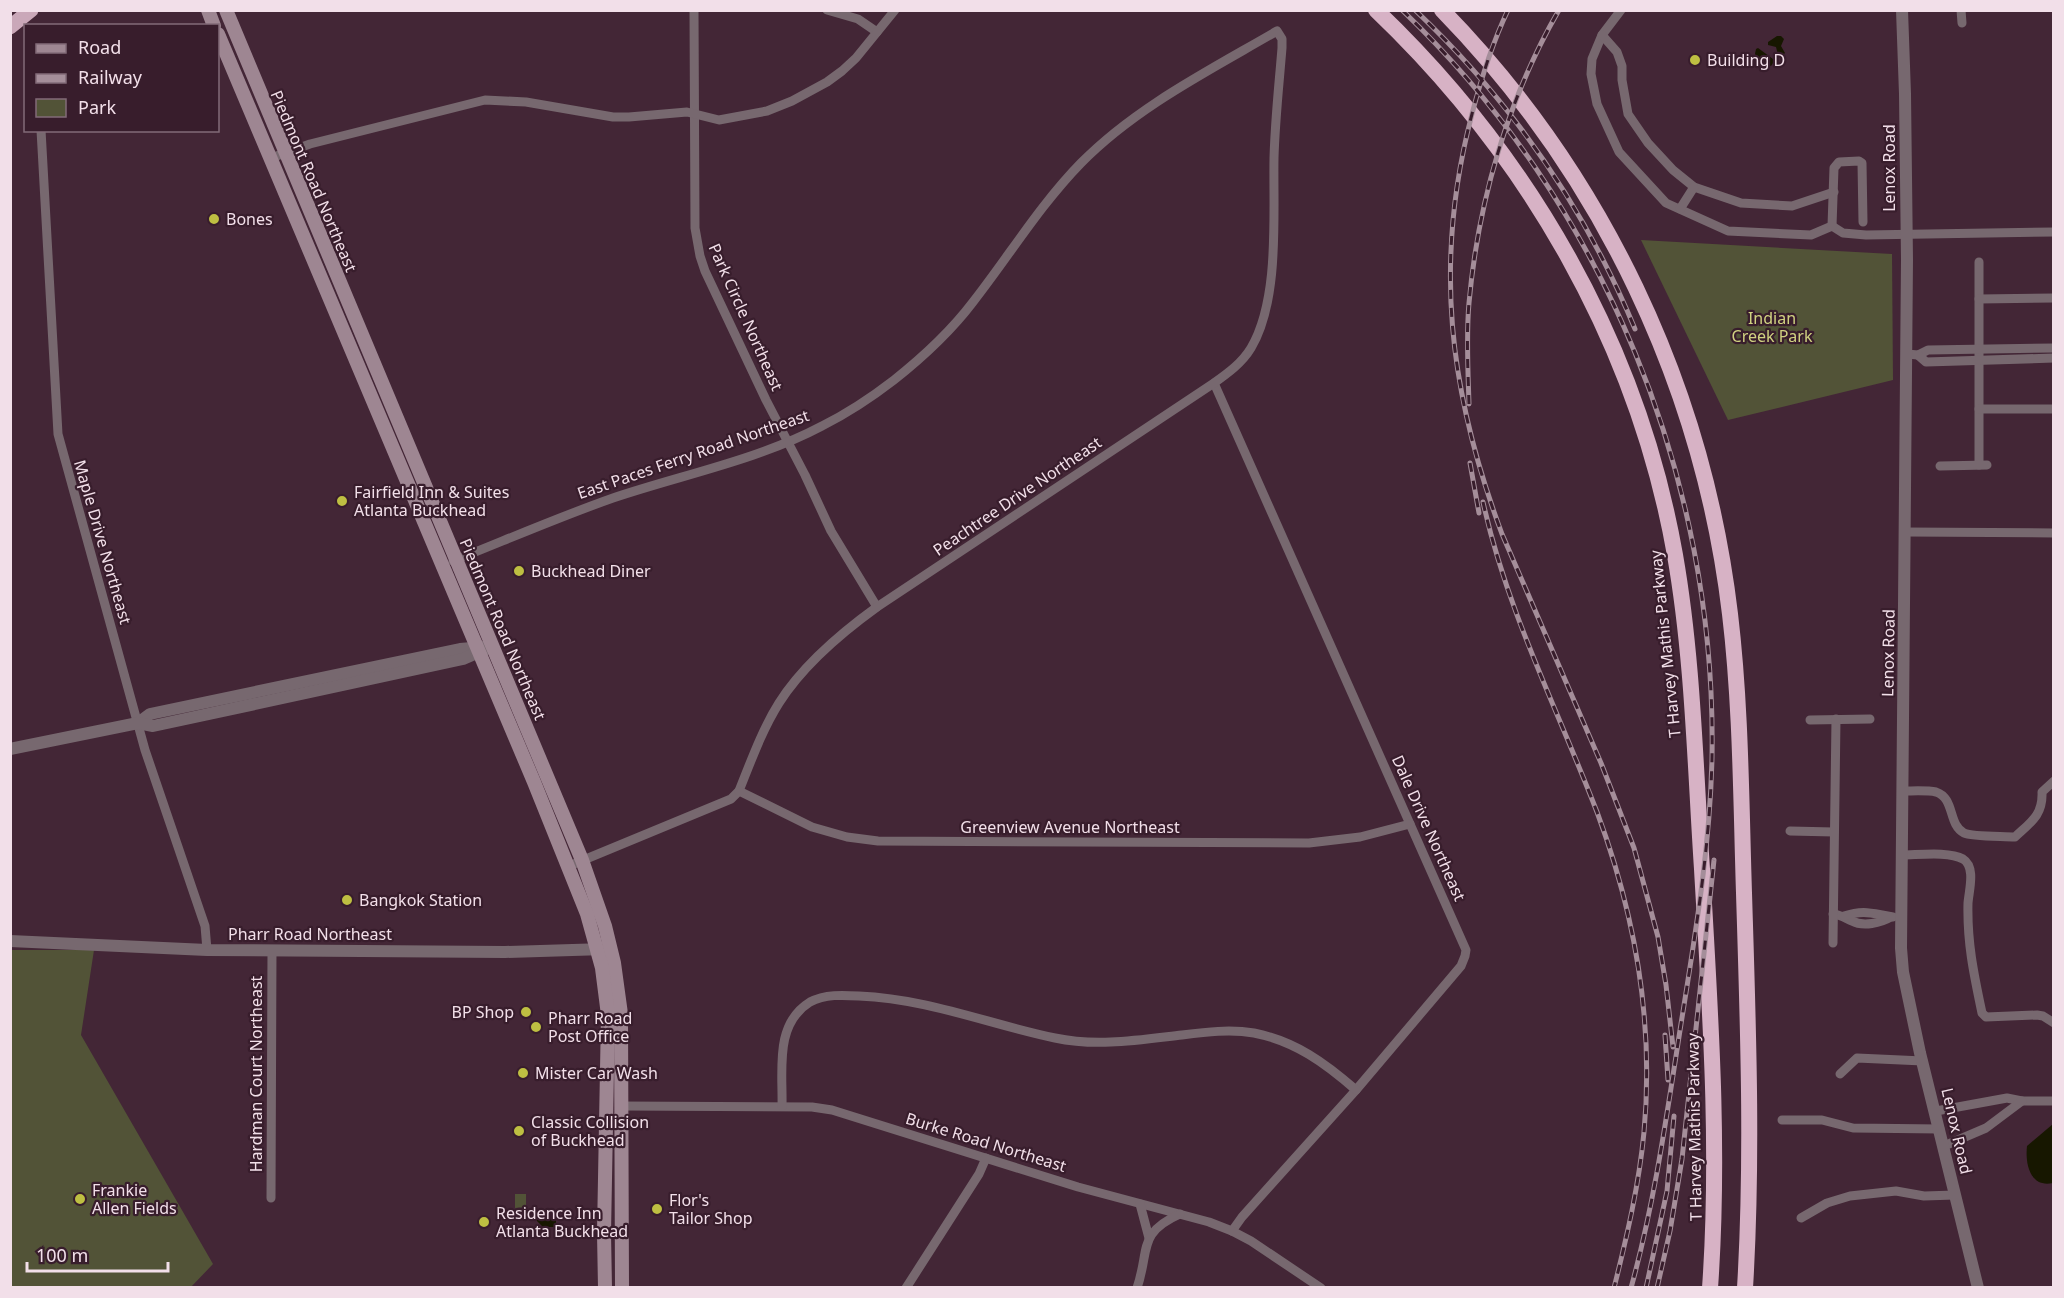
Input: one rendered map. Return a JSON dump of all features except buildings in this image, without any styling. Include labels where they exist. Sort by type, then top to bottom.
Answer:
[{"type":"highway","name":"T Harvey Mathis Parkway","points":[[1376,10],[1460,99],[1508,160],[1545,216],[1578,273],[1606,332],[1642,425],[1660,488],[1680,587],[1690,687],[1714,1064],[1715,1163],[1710,1287]]},
{"type":"highway","points":[[1442,10],[1481,52],[1545,133],[1585,191],[1634,282],[1663,346],[1686,411],[1705,477],[1720,543],[1729,603],[1738,721],[1749,1063],[1749,1195],[1745,1287]]},
{"type":"highway","points":[[10,27],[29,17]]},
{"type":"main road","name":"Piedmont Road Northeast","points":[[226,10],[456,560],[483,649],[587,914],[603,950],[614,963],[621,1014],[622,1287]]},
{"type":"main road","name":"Piedmont Road Northeast","points":[[219,36],[442,565],[582,861],[600,907],[608,1015],[605,1287]]},
{"type":"street","name":"Park Circle Northeast","points":[[694,10],[695,228],[700,256],[766,400],[831,531],[877,607]]},
{"type":"street","points":[[827,10],[858,19],[877,32]]},
{"type":"street","points":[[271,158],[320,141],[485,100],[526,102],[613,117],[694,112],[719,120],[767,111],[792,101],[842,71],[856,58],[895,10]]},
{"type":"street","points":[[1621,10],[1602,34],[1592,59],[1591,74],[1597,104],[1619,152],[1666,202],[1728,231],[1811,235],[1833,226]]},
{"type":"street","name":"Lenox Road","points":[[1902,10],[1905,94],[1905,235],[1912,355],[1906,532],[1902,855],[1896,917],[1903,972],[1978,1287]]},
{"type":"street","points":[[1962,10],[1962,23]]},
{"type":"street","name":"Peachtree Drive Northeast","points":[[738,790],[770,718],[788,689],[837,639],[877,607],[1214,383],[1236,367],[1251,348],[1261,327],[1268,295],[1272,255],[1275,135],[1282,48],[1282,39],[1277,31]]},
{"type":"street","name":"East Paces Ferry Road Northeast","points":[[442,565],[609,499],[788,442],[822,427],[854,408],[895,379],[930,350],[972,303],[1058,188],[1109,137],[1157,103],[1277,31]]},
{"type":"street","points":[[1602,34],[1617,52],[1622,66],[1628,114],[1648,143],[1673,171],[1695,187],[1741,202],[1792,206],[1834,192]]},
{"type":"street","name":"Maple Drive Northeast","points":[[41,132],[57,434],[145,750],[204,926],[207,950]]},
{"type":"street","points":[[1833,226],[1836,165],[1839,162],[1859,161],[1862,163],[1863,222]]},
{"type":"street","points":[[1680,209],[1695,187]]},
{"type":"street","points":[[1833,226],[1843,233],[1905,235],[2054,232]]},
{"type":"street","points":[[1940,466],[1983,465],[1979,409],[1979,262]]},
{"type":"street","points":[[1979,299],[2054,298]]},
{"type":"street","points":[[1912,355],[1926,362],[2054,348]]},
{"type":"street","points":[[1979,355],[2054,358]]},
{"type":"street","name":"Dale Drive Northeast","points":[[1214,383],[1464,943],[1466,956],[1461,966],[1356,1090],[1232,1230]]},
{"type":"street","points":[[1979,409],[2054,409]]},
{"type":"street","points":[[1906,532],[2054,533]]},
{"type":"street","points":[[10,749],[138,723],[150,714],[483,649]]},
{"type":"street","points":[[1833,943],[1836,719]]},
{"type":"street","points":[[1810,720],[1870,719]]},
{"type":"street","points":[[1903,791],[1937,792],[1947,799],[1955,824],[1961,832],[1968,835],[2015,837],[2032,822],[2043,806],[2042,792],[2054,781]]},
{"type":"street","points":[[568,866],[722,804],[731,799],[738,790]]},
{"type":"street","name":"Greenview Avenue Northeast","points":[[738,790],[812,827],[847,837],[878,841],[1309,843],[1360,837],[1410,824]]},
{"type":"street","points":[[1790,831],[1834,832]]},
{"type":"street","points":[[1902,855],[1953,856],[1964,859],[1968,864],[1970,870],[1968,904],[1970,957],[1982,1013],[1986,1017],[2037,1015],[2054,1023]]},
{"type":"street","points":[[1833,914],[1844,916],[1855,912],[1874,912],[1896,917]]},
{"type":"street","name":"Pharr Road Northeast","points":[[10,941],[207,950],[603,950]]},
{"type":"street","name":"Hardman Court Northeast","points":[[271,1197],[272,950]]},
{"type":"street","points":[[782,1106],[783,1044],[789,1024],[798,1012],[811,1002],[841,995],[881,997],[921,1003],[1081,1043],[1115,1043],[1216,1031],[1255,1034],[1285,1042],[1308,1052],[1356,1090]]},
{"type":"street","points":[[1840,1074],[1857,1058],[1923,1061]]},
{"type":"street","points":[[1935,1112],[2007,1098],[2022,1101],[2054,1101]]},
{"type":"street","points":[[1997,1100],[2002,1116]]},
{"type":"street","points":[[1944,1146],[1986,1128],[1995,1117],[2002,1116],[2022,1101]]},
{"type":"street","name":"Burke Road Northeast","points":[[622,1106],[782,1106],[832,1110],[1232,1230],[1321,1287]]},
{"type":"street","points":[[1782,1120],[1822,1120],[1853,1128],[1940,1129]]},
{"type":"street","points":[[906,1287],[979,1174],[986,1158]]},
{"type":"street","points":[[1801,1218],[1827,1203],[1850,1196],[1896,1191],[1924,1196],[1956,1195]]},
{"type":"street","points":[[1140,1204],[1149,1238]]},
{"type":"street","points":[[1137,1287],[1149,1238],[1159,1225],[1180,1214]]},
{"type":"green space","name":"Indian Creek Park","points":[[1641,240],[1892,254],[1893,380],[1728,420]]},
{"type":"green space","name":"Frankie Allen Fields","points":[[11,950],[94,950],[81,1035],[213,1264],[191,1287],[11,1287]]},
{"type":"green space","points":[[515,1194],[526,1194],[526,1207],[515,1208]]},
{"type":"shaded area","points":[[1777,36],[1784,39],[1781,46],[1785,53],[1781,57],[1776,47],[1768,45],[1768,42]]},
{"type":"shaded area","points":[[1758,48],[1773,59],[1771,66],[1762,62],[1755,54]]},
{"type":"shaded area","points":[[2053,1124],[2053,1183],[2045,1184],[2034,1178],[2028,1167],[2027,1146]]},
{"type":"shaded area","points":[[541,1215],[546,1218],[556,1218],[556,1227],[543,1227],[536,1220]]},
{"type":"railway","points":[[1402,10],[1474,86],[1536,169],[1590,258],[1635,352],[1669,450],[1694,551],[1708,654],[1711,792],[1696,925],[1665,1124],[1654,1190],[1631,1288]]},
{"type":"railway","points":[[1415,10],[1482,81],[1542,158],[1593,241],[1635,329]]},
{"type":"railway","points":[[1508,10],[1479,88],[1460,169],[1453,222],[1450,274],[1452,326],[1459,378],[1469,429],[1502,534],[1601,763],[1634,848],[1658,937],[1673,1047]]},
{"type":"railway","points":[[1469,404],[1467,340],[1469,303],[1473,265],[1488,189],[1510,115],[1541,44],[1559,10]]},
{"type":"railway","points":[[1470,463],[1479,513]]},
{"type":"railway","points":[[1483,502],[1505,582],[1519,621],[1597,812],[1622,890],[1639,969],[1646,1050],[1644,1132],[1636,1191],[1614,1288]]},
{"type":"railway","points":[[1657,1288],[1670,1231],[1682,1159],[1714,860]]},
{"type":"railway","points":[[1665,1035],[1668,1080]]},
{"type":"railway","points":[[1646,1288],[1667,1191],[1674,1116]]},
{"type":"place","name":"Building D","points":[[1695,60]]},
{"type":"place","name":"Bones","points":[[214,219]]},
{"type":"place","name":"Fairfield Inn & Suites Atlanta Buckhead","points":[[342,501]]},
{"type":"place","name":"Buckhead Diner","points":[[519,571]]},
{"type":"place","name":"Bangkok Station","points":[[347,900]]},
{"type":"place","name":"BP Shop","points":[[526,1012]]},
{"type":"place","name":"Pharr Road Post Office","points":[[536,1027]]},
{"type":"place","name":"Mister Car Wash","points":[[523,1073]]},
{"type":"place","name":"Classic Collision of Buckhead","points":[[519,1131]]},
{"type":"place","name":"Frankie Allen Fields","points":[[80,1199]]},
{"type":"place","name":"Flor's Tailor Shop","points":[[657,1209]]},
{"type":"place","name":"Residence Inn Atlanta Buckhead","points":[[484,1222]]}]
